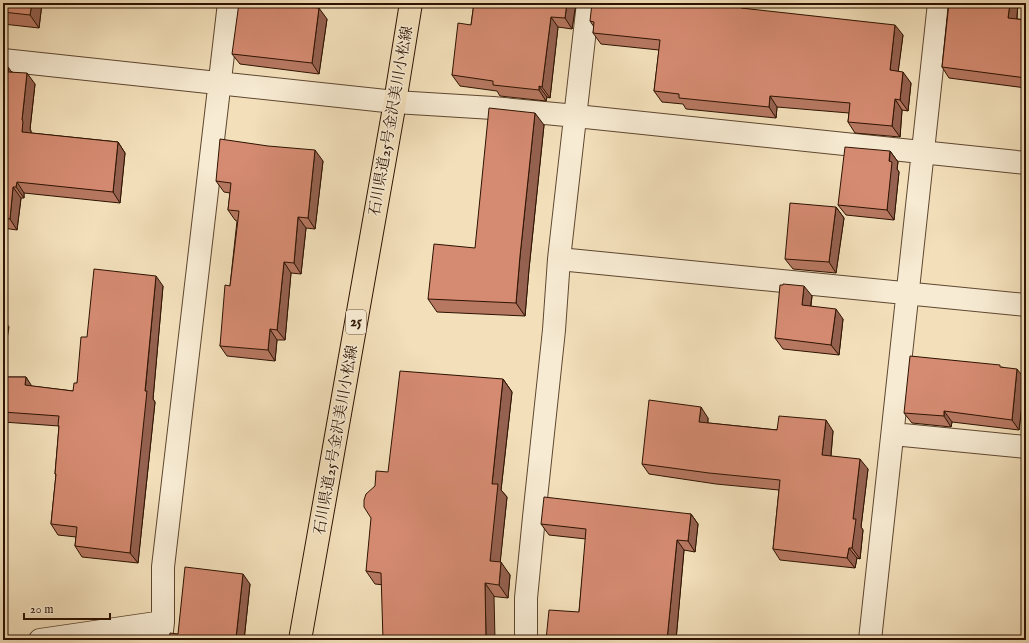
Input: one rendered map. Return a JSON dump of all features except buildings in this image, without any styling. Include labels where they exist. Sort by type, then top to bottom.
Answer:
[{"type":"main road","name":"石川県道25号金沢美川小松線","points":[[300,640],[395,102],[411,3]]},
{"type":"street","points":[[40,640],[162,631],[163,567],[230,3]]},
{"type":"street","points":[[526,640],[526,598],[554,330],[559,259],[588,3]]},
{"type":"street","points":[[870,640],[940,3]]},
{"type":"street","points":[[3,60],[395,102],[493,108],[576,116],[1026,163]]},
{"type":"street","points":[[559,259],[1026,305]]},
{"type":"street","points":[[893,434],[1026,447]]}]
